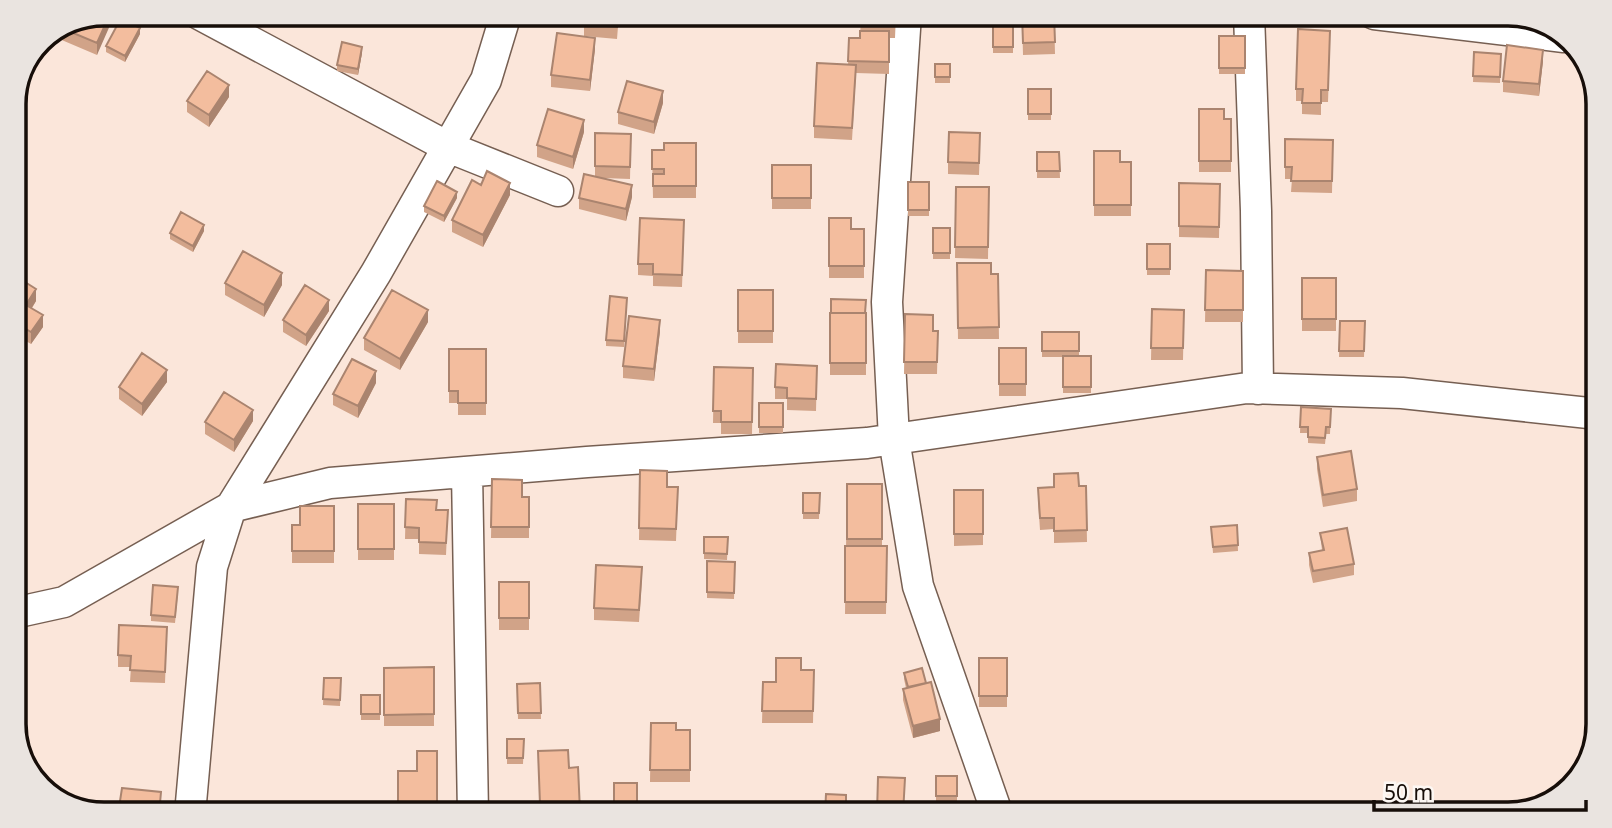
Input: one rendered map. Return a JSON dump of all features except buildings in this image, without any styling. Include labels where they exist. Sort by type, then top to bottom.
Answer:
[{"type":"street","points":[[221,26],[448,147],[558,191]]},
{"type":"street","points":[[191,802],[212,567],[231,506],[376,274],[486,80],[502,26]]},
{"type":"street","points":[[905,26],[887,302],[894,439],[918,586],[993,802]]},
{"type":"street","points":[[1249,26],[1256,211],[1258,389]]},
{"type":"street","points":[[1473,26],[1543,34]]},
{"type":"street","points":[[26,610],[64,601],[231,506],[330,483],[867,443],[1247,388],[1402,393],[1586,413]]},
{"type":"street","points":[[467,472],[473,802]]}]
